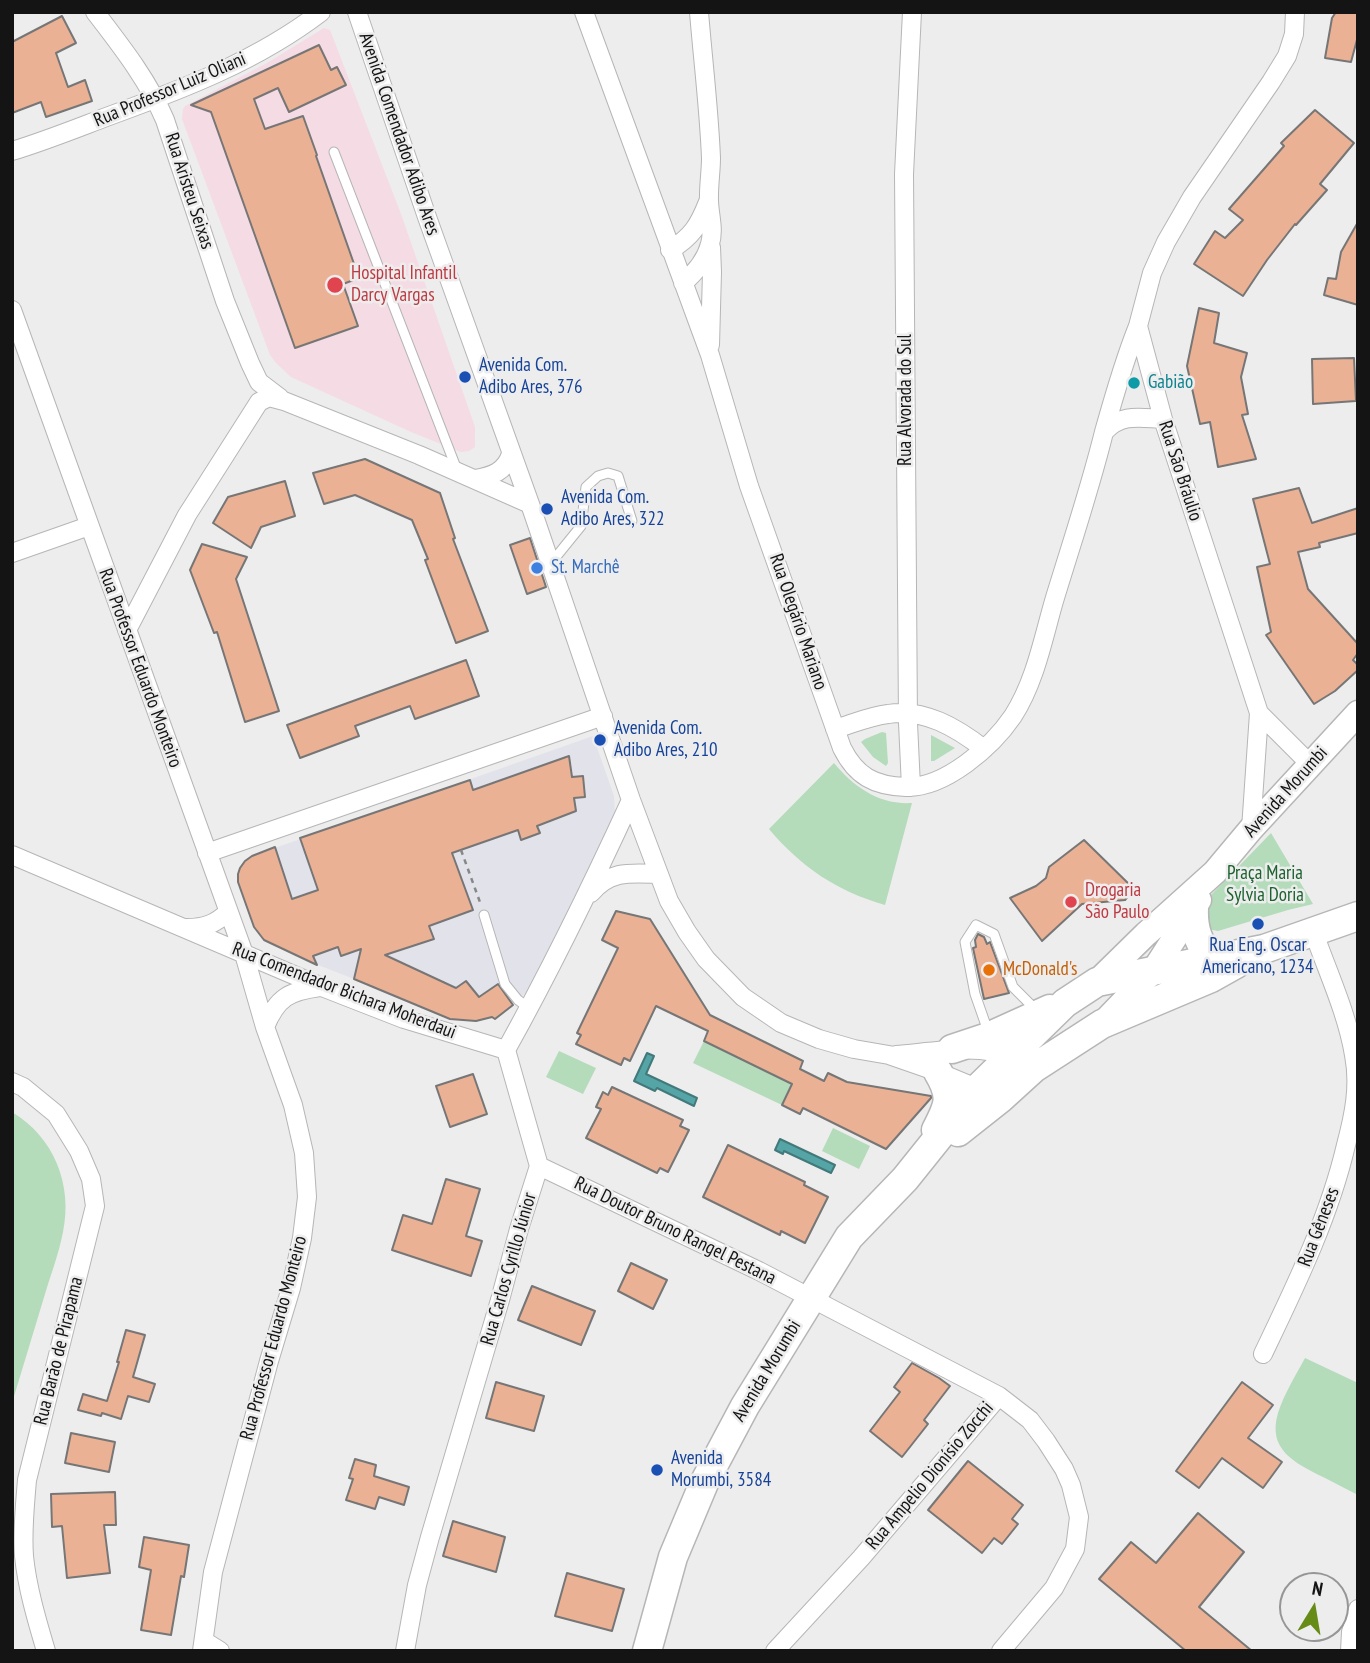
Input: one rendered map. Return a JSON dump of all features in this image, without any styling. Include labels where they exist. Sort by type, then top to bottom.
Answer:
[{"type":"main road","name":"Avenida Morumbi","points":[[1023,1062],[1053,1008],[1097,982],[1215,872],[1358,713]]},
{"type":"main road","name":"Avenida Morumbi","points":[[648,1651],[673,1557],[704,1483],[745,1406],[849,1237],[922,1159],[1023,1062],[1102,1024],[1154,970],[1215,872]]},
{"type":"main road","points":[[1194,908],[1197,936],[1212,959]]},
{"type":"main road","points":[[1097,982],[1264,949],[1358,916]]},
{"type":"main road","points":[[1102,1024],[1210,978],[1264,949]]},
{"type":"main road","points":[[922,1159],[948,1108],[945,1061],[989,1036],[1053,1008]]},
{"type":"street","name":"Rua Aristeu Seixas","points":[[95,12],[156,99],[225,301],[259,382],[284,401],[333,419],[530,504]]},
{"type":"street","name":"Rua Professor Luiz Oliani","points":[[12,151],[156,99],[224,71],[267,48],[321,12]]},
{"type":"street","name":"Avenida Comendador Adibo Ares","points":[[357,12],[631,800],[669,901],[687,932],[706,959],[743,997],[781,1023],[819,1039],[889,1055],[945,1061],[983,1052],[1023,1062]]},
{"type":"street","name":"Rua Olegário Mariano","points":[[584,12],[710,355],[749,486],[835,729],[849,763],[860,774],[887,785],[911,787],[935,781],[951,774],[984,749],[1013,717],[1031,677],[1105,431],[1115,389],[1138,326]]},
{"type":"street","points":[[670,250],[684,242],[692,233],[700,222],[708,199],[711,159],[699,12]]},
{"type":"street","name":"Rua Alvorada do Sul","points":[[911,787],[908,713],[904,174],[912,12]]},
{"type":"street","name":"Rua São Bráulio","points":[[1251,829],[1259,713],[1163,419],[1138,326],[1152,273],[1166,242],[1192,197],[1282,65],[1294,34],[1295,12]]},
{"type":"street","points":[[708,199],[712,220],[710,355]]},
{"type":"street","points":[[683,283],[700,266],[710,243]]},
{"type":"street","name":"Rua Professor Eduardo Monteiro","points":[[12,310],[244,954],[265,1027],[296,1117],[304,1153],[307,1198],[302,1238],[291,1288],[213,1572],[203,1646]]},
{"type":"street","points":[[256,408],[259,382]]},
{"type":"street","points":[[127,630],[187,515],[259,402],[269,397],[284,401]]},
{"type":"street","points":[[1105,431],[1119,420],[1130,417],[1163,419]]},
{"type":"street","points":[[466,475],[491,476],[509,461],[511,454]]},
{"type":"street","points":[[12,553],[89,526]]},
{"type":"street","points":[[835,729],[888,713],[908,713],[929,717],[964,733],[984,749]]},
{"type":"street","name":"Rua São Bráulio","points":[[1259,713],[1310,764]]},
{"type":"street","points":[[207,853],[603,716]]},
{"type":"street","points":[[506,1050],[584,901],[631,800]]},
{"type":"street","name":"Rua Comendador Bichara Moherdaui","points":[[12,855],[322,987],[404,1019],[506,1050]]},
{"type":"street","points":[[584,901],[602,881],[614,875],[658,874]]},
{"type":"street","name":"Rua Comendador Bichara Moherdaui","points":[[184,928],[200,928],[213,924],[228,912]]},
{"type":"street","name":"Rua Gêneses","points":[[1263,1354],[1299,1278],[1339,1175],[1354,1114],[1357,1085],[1354,1055],[1346,1022],[1314,933]]},
{"type":"street","points":[[265,1027],[280,1000],[300,989],[322,987]]},
{"type":"street","name":"Rua Carlos Cyrillo Júnior","points":[[405,1651],[417,1585],[430,1537],[539,1166],[506,1050]]},
{"type":"street","name":"Avenida Comendador Adibo Ares","points":[[889,1055],[945,1061],[990,1093]]},
{"type":"street","name":"Rua Barão de Pirapama","points":[[12,1082],[23,1087],[56,1114],[79,1151],[92,1179],[95,1206],[27,1480],[24,1558],[36,1620],[46,1651]]},
{"type":"street","name":"Rua Doutor Bruno Rangel Pestana","points":[[539,1166],[811,1297]]},
{"type":"street","name":"Rua Ampelio Dionísio Zocchi","points":[[775,1651],[860,1558],[999,1396],[811,1297]]},
{"type":"street","points":[[999,1396],[1030,1420],[1046,1441],[1068,1477],[1079,1517],[1075,1549],[1054,1588],[1001,1651]]},
{"type":"street","points":[[1350,1651],[1351,1632],[1358,1609]]},
{"type":"street","points":[[203,1646],[220,1651]]},
{"type":"lane","points":[[334,152],[466,475]]},
{"type":"lane","points":[[550,564],[581,526],[586,487],[598,475],[618,476],[632,521]]},
{"type":"lane","points":[[484,915],[505,984],[518,1000],[529,1008]]},
{"type":"lane","points":[[989,1036],[975,994],[965,942],[976,925],[993,934],[1013,987],[1053,1008]]},
{"type":"path","points":[[461,850],[477,894]]},
{"type":"shaded area","name":"Hospital Infantil Darcy Vargas","points":[[324,28],[330,30],[401,214],[475,427],[475,447],[469,451],[461,452],[411,432],[291,377],[276,363],[270,355],[182,119],[185,106],[267,63]]},
{"type":"shaded area","points":[[593,736],[614,796],[613,823],[527,991],[495,1019],[492,1017],[464,1021],[436,1014],[264,940],[254,927],[238,882],[238,874],[245,861],[252,856]]},
{"type":"green space","points":[[882,732],[886,733],[886,766],[873,757],[861,742]]},
{"type":"green space","points":[[931,735],[955,748],[931,761]]},
{"type":"green space","points":[[834,763],[850,780],[868,793],[889,801],[912,803],[885,905],[851,893],[821,876],[794,855],[769,829]]},
{"type":"green space","name":"Praça Maria Sylvia Doria","points":[[1271,833],[1313,904],[1218,931],[1203,928],[1196,915],[1210,896]]},
{"type":"green space","points":[[704,1041],[792,1084],[782,1105],[693,1063]]},
{"type":"green space","points":[[559,1051],[596,1068],[583,1094],[546,1077]]},
{"type":"green space","points":[[12,1112],[27,1122],[39,1135],[57,1164],[65,1197],[65,1214],[57,1256],[12,1403]]},
{"type":"green space","points":[[833,1128],[870,1146],[859,1169],[822,1151]]},
{"type":"green space","points":[[1305,1358],[1358,1383],[1358,1495],[1294,1460],[1286,1454],[1276,1437],[1278,1413]]},
{"type":"water","points":[[647,1053],[654,1056],[646,1074],[697,1098],[694,1106],[657,1088],[655,1091],[634,1081]]},
{"type":"water","points":[[780,1139],[835,1165],[831,1173],[784,1151],[783,1154],[775,1150]]},
{"type":"building","points":[[1336,12],[1358,12],[1358,36],[1351,62],[1325,58],[1332,18]]},
{"type":"building","points":[[62,16],[76,43],[56,53],[68,87],[85,80],[92,101],[46,117],[41,102],[12,113],[12,42]]},
{"type":"building","points":[[319,45],[331,70],[337,67],[346,85],[289,112],[278,88],[254,99],[265,129],[303,116],[359,278],[343,284],[358,326],[295,348],[211,112],[191,105]]},
{"type":"building","points":[[1315,110],[1354,143],[1320,184],[1327,190],[1295,224],[1243,296],[1194,264],[1215,231],[1225,238],[1243,220],[1229,209],[1284,146],[1281,143]]},
{"type":"building","points":[[1358,222],[1358,305],[1324,295],[1328,278],[1336,279],[1341,252]]},
{"type":"building","points":[[1199,308],[1219,313],[1214,343],[1247,353],[1241,377],[1248,414],[1242,415],[1256,459],[1218,467],[1210,422],[1200,424],[1187,366]]},
{"type":"building","points":[[1354,358],[1356,401],[1313,404],[1312,359]]},
{"type":"building","points":[[365,459],[440,493],[455,538],[453,539],[488,631],[456,643],[412,520],[355,495],[324,504],[313,473]]},
{"type":"building","points":[[285,481],[295,516],[261,527],[251,548],[213,523],[228,497]]},
{"type":"building","points":[[1299,488],[1312,523],[1358,508],[1358,533],[1319,543],[1320,547],[1298,552],[1308,589],[1358,644],[1358,653],[1353,660],[1358,665],[1358,670],[1335,691],[1314,704],[1266,635],[1271,632],[1257,567],[1270,564],[1253,499]]},
{"type":"building","points":[[530,538],[546,587],[527,594],[510,545]]},
{"type":"building","points":[[202,544],[247,557],[236,579],[279,711],[245,722],[217,632],[214,633],[190,570]]},
{"type":"building","points":[[466,660],[479,696],[415,719],[410,706],[355,726],[359,736],[300,758],[287,725]]},
{"type":"building","points":[[569,756],[572,777],[583,776],[585,797],[574,798],[576,811],[537,826],[540,833],[521,840],[518,830],[452,853],[473,910],[429,926],[434,939],[385,955],[456,988],[466,981],[479,997],[498,984],[513,1005],[495,1019],[450,1019],[354,979],[361,949],[341,956],[338,947],[313,956],[317,965],[264,940],[254,927],[238,882],[240,868],[252,856],[275,847],[292,899],[318,890],[300,838],[470,780],[473,790]]},
{"type":"building","points":[[1084,840],[1134,889],[1125,900],[1082,904],[1042,941],[1010,898],[1036,886],[1046,878],[1049,867]]},
{"type":"building","points":[[616,911],[650,919],[710,1015],[803,1061],[800,1069],[824,1081],[828,1073],[847,1082],[931,1098],[886,1149],[803,1108],[800,1114],[782,1105],[792,1084],[704,1041],[708,1031],[656,1006],[630,1061],[624,1058],[621,1065],[576,1044],[581,1035],[577,1033],[618,948],[602,940]]},
{"type":"building","name":"McDonald's","points":[[978,934],[984,937],[987,944],[990,942],[1009,993],[984,999],[973,948],[976,947]]},
{"type":"building","points":[[473,1074],[487,1114],[450,1127],[436,1086]]},
{"type":"building","points":[[612,1087],[683,1120],[680,1126],[689,1130],[668,1172],[660,1168],[657,1173],[586,1138],[601,1109],[596,1107],[603,1092],[608,1095]]},
{"type":"building","points":[[728,1145],[805,1182],[804,1185],[828,1197],[805,1243],[781,1231],[780,1235],[703,1197]]},
{"type":"building","points":[[446,1179],[480,1189],[466,1236],[482,1241],[471,1276],[392,1250],[403,1215],[432,1224]]},
{"type":"building","points":[[631,1263],[667,1280],[653,1309],[618,1291]]},
{"type":"building","points":[[532,1286],[595,1311],[581,1345],[518,1320]]},
{"type":"building","points":[[126,1330],[145,1335],[133,1377],[155,1384],[149,1402],[128,1396],[121,1419],[78,1410],[83,1394],[107,1401]]},
{"type":"building","points":[[912,1363],[950,1386],[924,1420],[928,1424],[902,1457],[870,1431],[900,1392],[894,1387]]},
{"type":"building","points":[[496,1382],[544,1396],[534,1431],[486,1418]]},
{"type":"building","points":[[1242,1382],[1273,1405],[1248,1438],[1282,1462],[1263,1488],[1222,1458],[1199,1488],[1176,1471]]},
{"type":"building","points":[[71,1433],[115,1442],[109,1472],[65,1463]]},
{"type":"building","points":[[355,1459],[376,1465],[374,1476],[409,1487],[404,1505],[379,1497],[375,1509],[346,1500],[353,1479],[349,1478]]},
{"type":"building","points":[[968,1461],[1023,1505],[1012,1519],[1018,1524],[1002,1544],[994,1538],[982,1553],[928,1510]]},
{"type":"building","points":[[115,1492],[116,1525],[104,1525],[110,1573],[67,1578],[62,1526],[52,1527],[51,1494]]},
{"type":"building","points":[[1198,1513],[1244,1552],[1199,1607],[1252,1651],[1186,1651],[1099,1579],[1131,1542],[1156,1563]]},
{"type":"building","points":[[453,1521],[505,1537],[496,1572],[443,1556]]},
{"type":"building","points":[[144,1537],[189,1545],[171,1635],[141,1630],[151,1570],[139,1567]]},
{"type":"building","points":[[567,1573],[624,1589],[612,1631],[555,1616]]},
{"type":"place","name":"Hospital Infantil Darcy Vargas","points":[[335,285]]},
{"type":"place","name":"Avenida Com. Adibo Ares, 376","points":[[465,377]]},
{"type":"place","name":"Gabião","points":[[1134,383]]},
{"type":"place","name":"Avenida Com. Adibo Ares, 322","points":[[547,509]]},
{"type":"place","name":"St. Marchê","points":[[537,568]]},
{"type":"place","name":"Avenida Com. Adibo Ares, 210","points":[[600,740]]},
{"type":"place","name":"Drogaria São Paulo","points":[[1071,902]]},
{"type":"place","name":"Rua Eng. Oscar Americano, 1234","points":[[1258,924]]},
{"type":"place","name":"McDonald's","points":[[989,970]]},
{"type":"place","name":"Avenida Morumbi, 3584","points":[[657,1470]]}]
